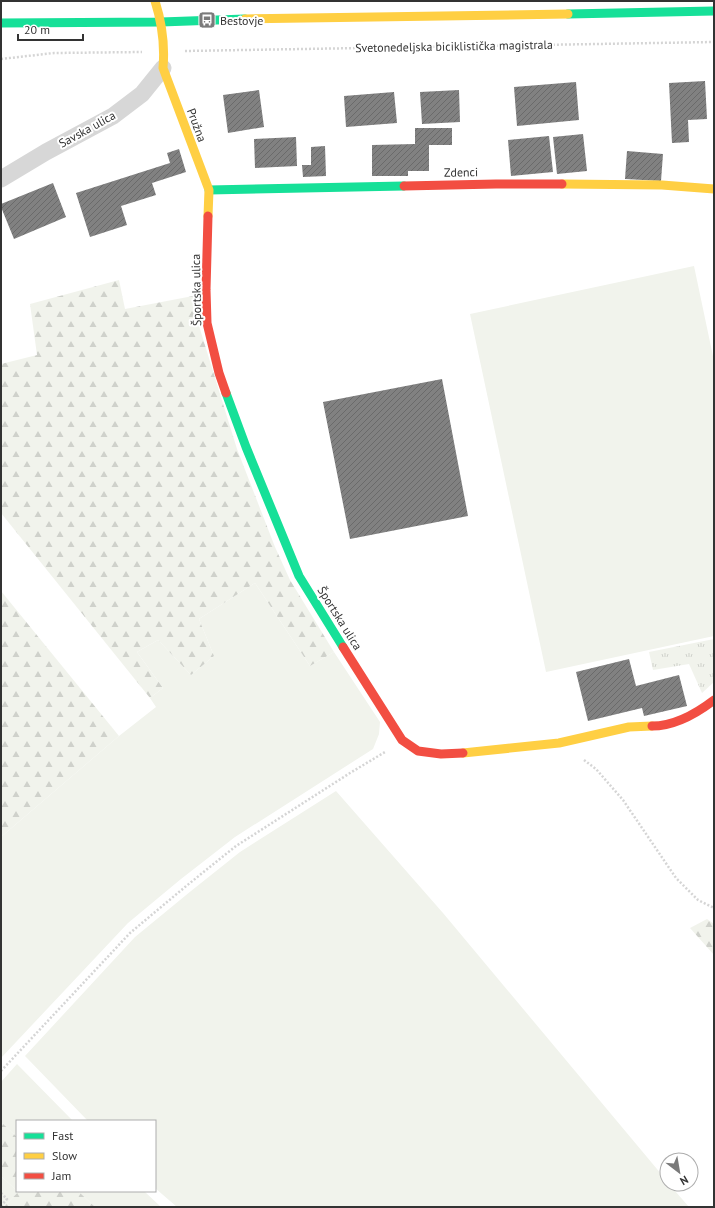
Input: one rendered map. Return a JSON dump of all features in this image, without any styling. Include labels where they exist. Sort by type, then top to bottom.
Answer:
[{"type":"street","points":[[155,1],[161,22],[165,52],[164,68]]},
{"type":"street","points":[[1,23],[161,22],[714,11]]},
{"type":"street","name":"Savska ulica","points":[[1,179],[46,152],[113,116],[142,94],[164,68]]},
{"type":"street","name":"Pružna","points":[[164,68],[209,190]]},
{"type":"street","name":"Zdenci","points":[[209,190],[496,184],[662,185],[714,189]]},
{"type":"street","name":"Športska ulica","points":[[209,190],[206,290],[207,323],[219,374],[246,447],[299,576],[402,740],[418,750],[441,754],[476,752],[559,743],[630,727],[662,726],[699,711],[714,700]]},
{"type":"path","name":"Svetonedeljska biciklistička magistrala","points":[[193,51],[714,42]]},
{"type":"path","points":[[1,59],[54,53],[147,52]]},
{"type":"path","points":[[1,1071],[130,933],[185,887],[242,842],[402,740]]},
{"type":"path","points":[[559,743],[596,769],[623,800],[676,878],[698,900],[714,908]]},
{"type":"path","points":[[1,1193],[7,1199],[1,1206]]},
{"type":"green space","points":[[694,266],[714,361],[714,636],[546,672],[470,314]]},
{"type":"green space","points":[[119,280],[125,309],[193,296],[196,316],[237,449],[275,547],[290,580],[334,652],[310,666],[255,583],[199,619],[214,656],[191,675],[158,640],[137,652],[163,688],[150,698],[1,513],[1,364],[37,355],[30,304]]},
{"type":"green space","points":[[255,583],[310,666],[334,652],[380,722],[379,734],[373,749],[235,837],[128,923],[1,1058],[1,837],[119,736],[156,707],[150,698],[163,688],[137,652],[158,640],[191,675],[214,656],[199,619]]},
{"type":"green space","points":[[1,591],[119,736],[1,837]]},
{"type":"green space","points":[[714,639],[714,682],[702,693],[689,664],[653,670],[649,652]]},
{"type":"green space","points":[[336,791],[443,913],[659,1171],[659,1192],[676,1192],[689,1207],[177,1207],[156,1189],[156,1120],[87,1120],[25,1056],[135,937],[240,852]]},
{"type":"green space","points":[[707,919],[714,924],[714,955],[690,928]]},
{"type":"green space","points":[[17,1064],[72,1120],[16,1120],[16,1136],[1,1122],[1,1082]]},
{"type":"green space","points":[[1,1122],[16,1136],[16,1190],[1,1176]]},
{"type":"green space","points":[[1,1176],[16,1190],[16,1192],[18,1192],[4,1207],[1,1207]]},
{"type":"green space","points":[[18,1192],[79,1192],[95,1207],[4,1207]]},
{"type":"green space","points":[[79,1192],[145,1192],[161,1207],[95,1207]]},
{"type":"building","points":[[705,81],[707,119],[688,120],[689,142],[672,143],[669,83]]},
{"type":"building","points":[[576,82],[579,120],[517,126],[514,87]]},
{"type":"building","points":[[259,90],[264,127],[228,133],[223,95]]},
{"type":"building","points":[[459,90],[460,122],[422,124],[420,92]]},
{"type":"building","points":[[394,92],[397,123],[346,127],[344,96]]},
{"type":"building","points":[[415,128],[452,128],[452,145],[429,145],[429,171],[408,171],[408,176],[372,176],[372,145],[415,144]]},
{"type":"building","points":[[583,134],[587,171],[557,174],[553,137]]},
{"type":"building","points":[[549,136],[553,172],[511,176],[508,140]]},
{"type":"building","points":[[296,137],[297,166],[255,168],[254,139]]},
{"type":"building","points":[[325,146],[326,176],[303,177],[302,165],[311,165],[311,147]]},
{"type":"building","points":[[179,149],[186,172],[152,183],[156,195],[121,206],[127,225],[90,237],[76,193],[170,163],[167,153]]},
{"type":"building","points":[[627,151],[663,154],[661,181],[625,179]]},
{"type":"building","points":[[53,183],[66,217],[14,239],[1,204]]},
{"type":"building","points":[[442,379],[468,516],[350,539],[323,402]]},
{"type":"building","points":[[629,659],[636,686],[679,675],[687,706],[644,716],[642,708],[588,721],[576,672]]},
{"type":"traffic: fast","points":[[568,14],[714,11]]},
{"type":"traffic: fast","points":[[1,23],[161,22],[245,19]]},
{"type":"traffic: fast","points":[[209,190],[404,186]]},
{"type":"traffic: fast","points":[[226,393],[246,447],[299,576],[343,647]]},
{"type":"traffic: slow","points":[[155,1],[162,34],[164,51],[163,68],[209,190],[208,216]]},
{"type":"traffic: slow","points":[[245,19],[568,14]]},
{"type":"traffic: slow","points":[[562,184],[662,185],[714,189]]},
{"type":"traffic: slow","points":[[463,753],[559,743],[629,727],[652,726]]},
{"type":"traffic: jam","points":[[404,186],[562,184]]},
{"type":"traffic: jam","points":[[208,216],[206,290],[207,323],[219,373],[226,393]]},
{"type":"traffic: jam","points":[[343,647],[402,740],[418,751],[441,754],[463,753]]},
{"type":"traffic: jam","points":[[652,726],[669,724],[685,718],[714,700]]},
{"type":"place","name":"Bestovje","points":[[207,20]]}]
